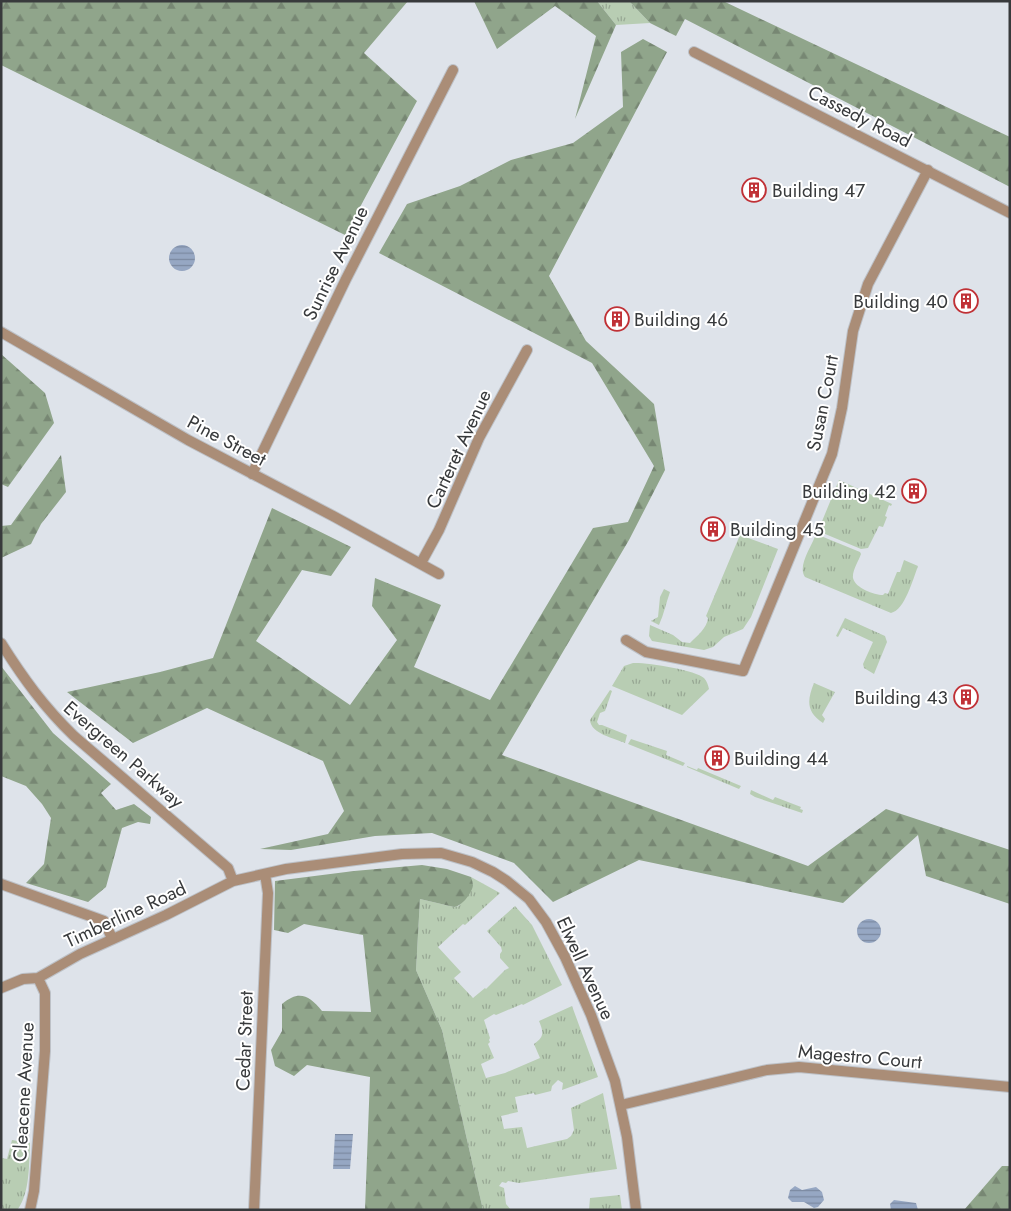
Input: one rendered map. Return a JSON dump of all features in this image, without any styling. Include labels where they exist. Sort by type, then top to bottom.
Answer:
[{"type":"street","name":"Cassedy Road","points":[[694,52],[1010,213]]},
{"type":"street","name":"Sunrise Avenue","points":[[252,474],[346,279],[452,70]]},
{"type":"street","name":"Susan Court","points":[[626,640],[646,652],[743,671],[832,454],[842,408],[854,332],[868,284],[928,170]]},
{"type":"street","name":"Pine Street","points":[[1,332],[188,440],[439,574]]},
{"type":"street","name":"Carteret Avenue","points":[[421,563],[440,530],[479,438],[526,350]]},
{"type":"street","name":"Evergreen Parkway","points":[[1,643],[29,687],[50,713],[74,736],[228,868],[233,882]]},
{"type":"street","name":"Elwell Avenue","points":[[265,874],[425,852],[441,853],[457,857],[493,872],[507,880],[529,899],[538,910],[565,957],[599,1037],[615,1081],[627,1137],[636,1210]]},
{"type":"street","name":"Timberline Road","points":[[1,988],[23,979],[38,978],[112,938],[166,915],[233,882],[265,874]]},
{"type":"street","name":"Cedar Street","points":[[254,1210],[268,901],[265,874]]},
{"type":"street","points":[[1,884],[104,921],[112,938]]},
{"type":"street","name":"Cleacene Avenue","points":[[30,1210],[34,1191],[45,1051],[44,993],[38,978]]},
{"type":"street","name":"Magestro Court","points":[[621,1105],[767,1070],[799,1067],[1010,1087]]},
{"type":"green space","points":[[1,1],[408,1],[364,53],[417,101],[345,235],[1,65]]},
{"type":"green space","points":[[474,1],[597,1],[616,25],[575,119],[596,36],[555,6],[497,49]]},
{"type":"green space","points":[[597,1],[629,1],[650,23],[616,25]]},
{"type":"green space","points":[[629,1],[723,1],[1010,137],[1010,187],[685,19],[676,36],[650,23]]},
{"type":"green space","points":[[643,39],[667,52],[549,276],[586,341],[654,404],[665,470],[629,540],[502,755],[808,866],[886,809],[1010,850],[1010,904],[926,876],[918,835],[843,903],[639,860],[553,902],[514,863],[432,833],[375,836],[291,850],[260,849],[328,834],[344,811],[323,761],[207,708],[133,743],[67,692],[160,672],[213,658],[272,508],[351,547],[331,576],[302,570],[256,641],[350,705],[397,640],[372,606],[375,578],[441,605],[414,667],[490,700],[593,528],[628,522],[654,466],[592,363],[379,253],[407,204],[460,186],[511,160],[573,143],[623,107],[621,52]]},
{"type":"green space","points":[[1,354],[45,393],[54,423],[8,487],[1,484]]},
{"type":"green space","points":[[61,455],[66,492],[41,524],[31,544],[1,558],[1,526],[11,525]]},
{"type":"green space","points":[[839,480],[892,504],[891,506],[889,505],[883,527],[879,526],[868,548],[861,549],[818,531]]},
{"type":"green space","points":[[816,534],[860,552],[861,554],[853,575],[854,582],[861,588],[875,594],[888,594],[904,560],[918,566],[908,593],[896,611],[891,613],[805,577],[803,572],[804,562]]},
{"type":"green space","points":[[740,535],[778,549],[751,617],[743,629],[724,637],[713,647],[704,650],[652,641],[649,636],[650,625],[673,635],[682,642],[690,643],[701,632],[706,625],[708,618],[706,616]]},
{"type":"green space","points":[[664,589],[670,592],[659,625],[651,621],[658,617],[660,597]]},
{"type":"green space","points":[[845,618],[885,636],[887,642],[874,674],[864,668],[863,664],[873,642],[843,628],[838,637],[836,636]]},
{"type":"green space","points":[[633,663],[659,665],[691,672],[704,678],[709,689],[682,715],[612,686],[624,666]]},
{"type":"green space","points":[[1,666],[53,733],[111,784],[101,793],[116,810],[134,804],[151,817],[150,824],[138,822],[122,828],[106,887],[88,902],[26,883],[44,864],[51,818],[42,804],[26,786],[1,776]]},
{"type":"green space","points":[[814,683],[835,692],[822,715],[825,719],[823,723],[817,719],[811,710],[809,700]]},
{"type":"green space","points":[[610,690],[612,691],[605,711],[600,713],[597,722],[599,725],[627,735],[625,743],[599,732],[591,725],[590,720]]},
{"type":"green space","points":[[631,739],[667,751],[666,755],[685,763],[683,766],[628,744]]},
{"type":"green space","points":[[687,766],[697,770],[698,768],[741,786],[739,789]]},
{"type":"green space","points":[[751,790],[773,800],[775,797],[801,807],[802,813],[755,797],[750,794]]},
{"type":"green space","points":[[422,865],[447,869],[471,877],[473,883],[468,896],[463,902],[454,907],[420,899],[416,970],[442,1030],[483,1210],[365,1210],[370,1077],[307,1065],[294,1076],[275,1066],[271,1050],[282,1031],[282,1004],[294,997],[303,996],[308,998],[322,1011],[371,1012],[363,935],[304,924],[288,933],[274,930],[275,881]]},
{"type":"green space","points":[[471,877],[500,893],[438,947],[461,972],[454,978],[473,998],[509,968],[500,958],[501,947],[487,931],[515,906],[532,925],[562,985],[523,1005],[496,1015],[494,1014],[484,1020],[490,1038],[488,1044],[494,1058],[481,1064],[486,1078],[505,1073],[540,1058],[534,1044],[540,1039],[542,1034],[539,1021],[572,1006],[598,1077],[562,1090],[563,1083],[558,1080],[552,1086],[551,1091],[515,1097],[518,1112],[501,1116],[504,1129],[522,1127],[527,1148],[567,1139],[574,1130],[571,1108],[603,1093],[617,1169],[519,1183],[502,1182],[499,1186],[504,1188],[506,1204],[511,1210],[483,1210],[442,1030],[416,970],[420,899],[454,907],[459,906],[473,886]]},
{"type":"green space","points":[[12,1140],[30,1143],[27,1186],[18,1209],[1,1210],[1,1158],[7,1159]]},
{"type":"green space","points":[[1002,1166],[1010,1166],[1010,1210],[964,1210]]},
{"type":"green space","points":[[620,1195],[622,1210],[589,1210],[590,1198]]},
{"type":"water","points":[[182,245],[191,249],[195,258],[191,267],[182,271],[173,267],[169,258],[173,249]]},
{"type":"water","points":[[869,919],[878,922],[881,931],[878,940],[869,943],[860,940],[857,931],[860,922]]},
{"type":"water","points":[[335,1134],[353,1134],[350,1169],[333,1169]]},
{"type":"water","points":[[795,1186],[802,1190],[816,1187],[822,1192],[824,1200],[818,1207],[814,1208],[804,1202],[792,1202],[788,1198],[790,1190]]},
{"type":"water","points":[[894,1200],[916,1203],[918,1210],[891,1210],[890,1204]]},
{"type":"place","name":"Building 47","points":[[754,190]]},
{"type":"place","name":"Building 40","points":[[966,301]]},
{"type":"place","name":"Building 46","points":[[617,319]]},
{"type":"place","name":"Building 42","points":[[914,491]]},
{"type":"place","name":"Building 45","points":[[713,529]]},
{"type":"place","name":"Building 43","points":[[966,697]]},
{"type":"place","name":"Building 44","points":[[717,758]]}]
